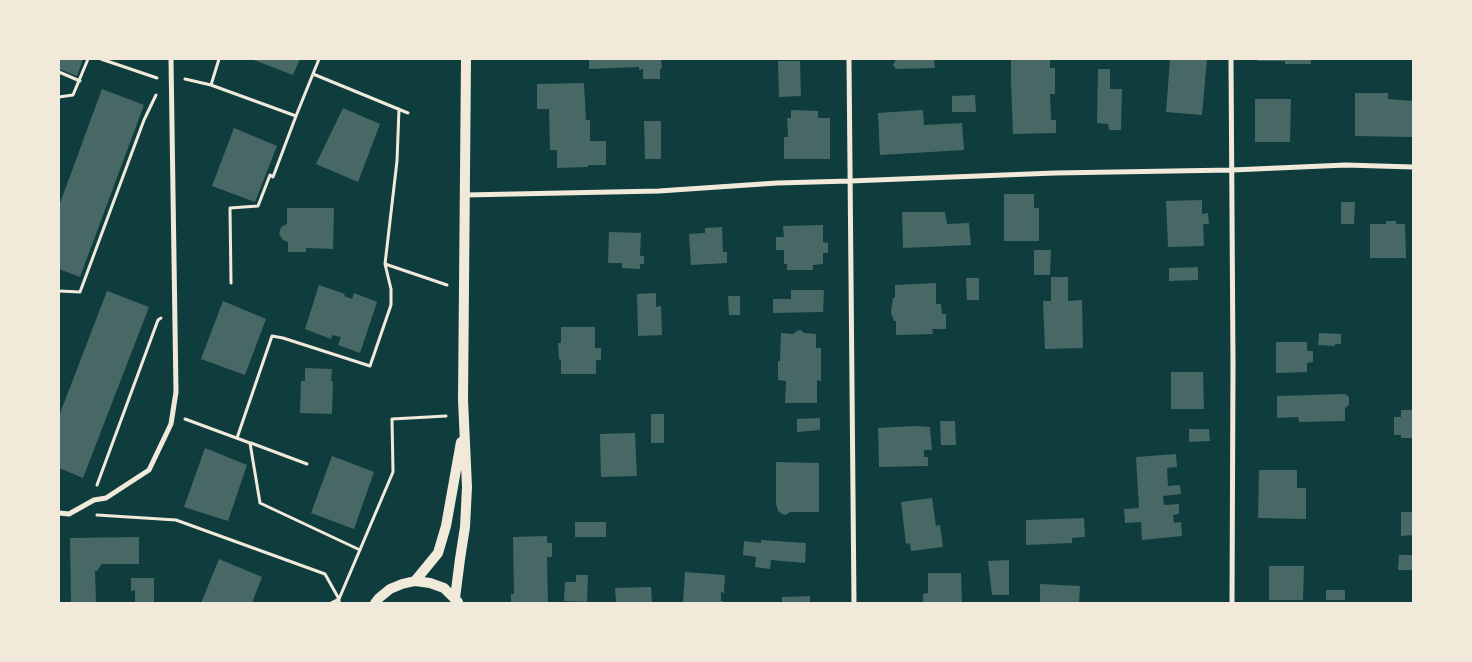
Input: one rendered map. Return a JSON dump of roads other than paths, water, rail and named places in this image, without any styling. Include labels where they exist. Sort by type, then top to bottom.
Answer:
[{"type":"main road","points":[[457,600],[466,516],[467,486],[464,424],[466,59]]},
{"type":"main road","points":[[415,581],[438,553],[449,511],[464,424]]},
{"type":"main road","points":[[375,603],[390,589],[415,581],[430,583],[444,588],[457,600]]},
{"type":"street","points":[[59,513],[69,514],[94,500],[106,498],[149,470],[171,424],[176,392],[171,59]]},
{"type":"street","points":[[849,59],[854,603]]},
{"type":"street","points":[[1231,59],[1234,365],[1232,603]]},
{"type":"street","points":[[465,195],[650,191],[777,183],[1046,173],[1232,170],[1346,165],[1413,167]]}]
